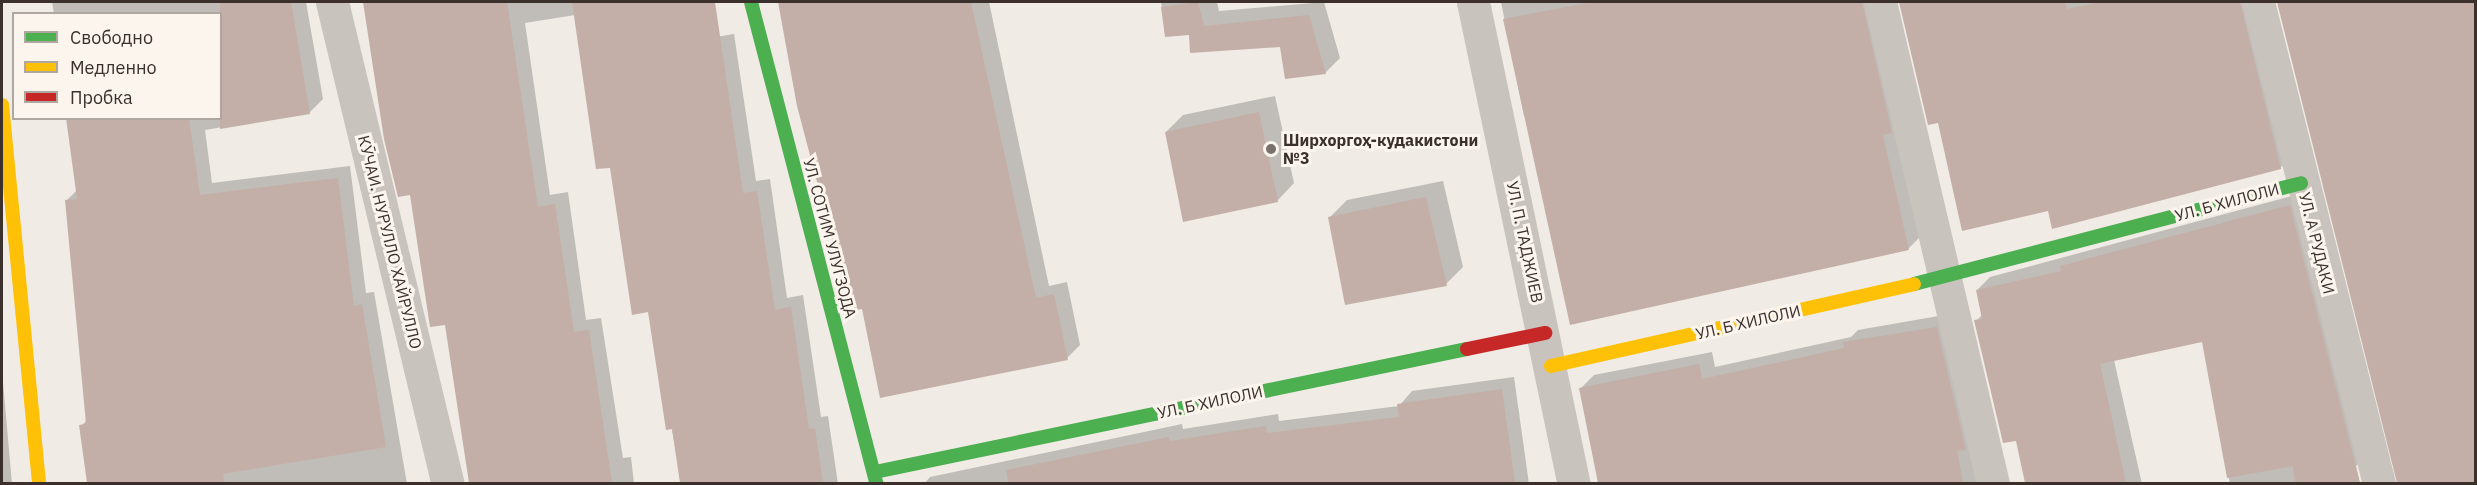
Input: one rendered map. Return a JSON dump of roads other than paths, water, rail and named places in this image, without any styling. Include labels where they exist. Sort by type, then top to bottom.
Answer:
[{"type":"street","name":"КӮЧАИ. НУРУЛЛО ХАЙРУЛЛО","points":[[332,2],[448,483]]},
{"type":"street","name":"УЛ. СОТИМ УЛУГЗОДА","points":[[751,2],[876,478]]},
{"type":"street","name":"УЛ. П. ТАДЖИЕВ","points":[[1473,2],[1545,333],[1574,483]]},
{"type":"street","points":[[1880,2],[1993,483]]},
{"type":"street","name":"УЛ. А РУДАКИ","points":[[2258,2],[2301,183],[2379,483]]},
{"type":"street","points":[[2,108],[39,483]]},
{"type":"street","name":"УЛ. Б ХИЛОЛИ","points":[[1551,366],[1944,277],[2301,183]]},
{"type":"street","name":"УЛ. Б ХИЛОЛИ","points":[[876,478],[1545,333]]},
{"type":"place","name":"Ширхоргоҳ-кудакистони №3","points":[[1271,149]]}]
